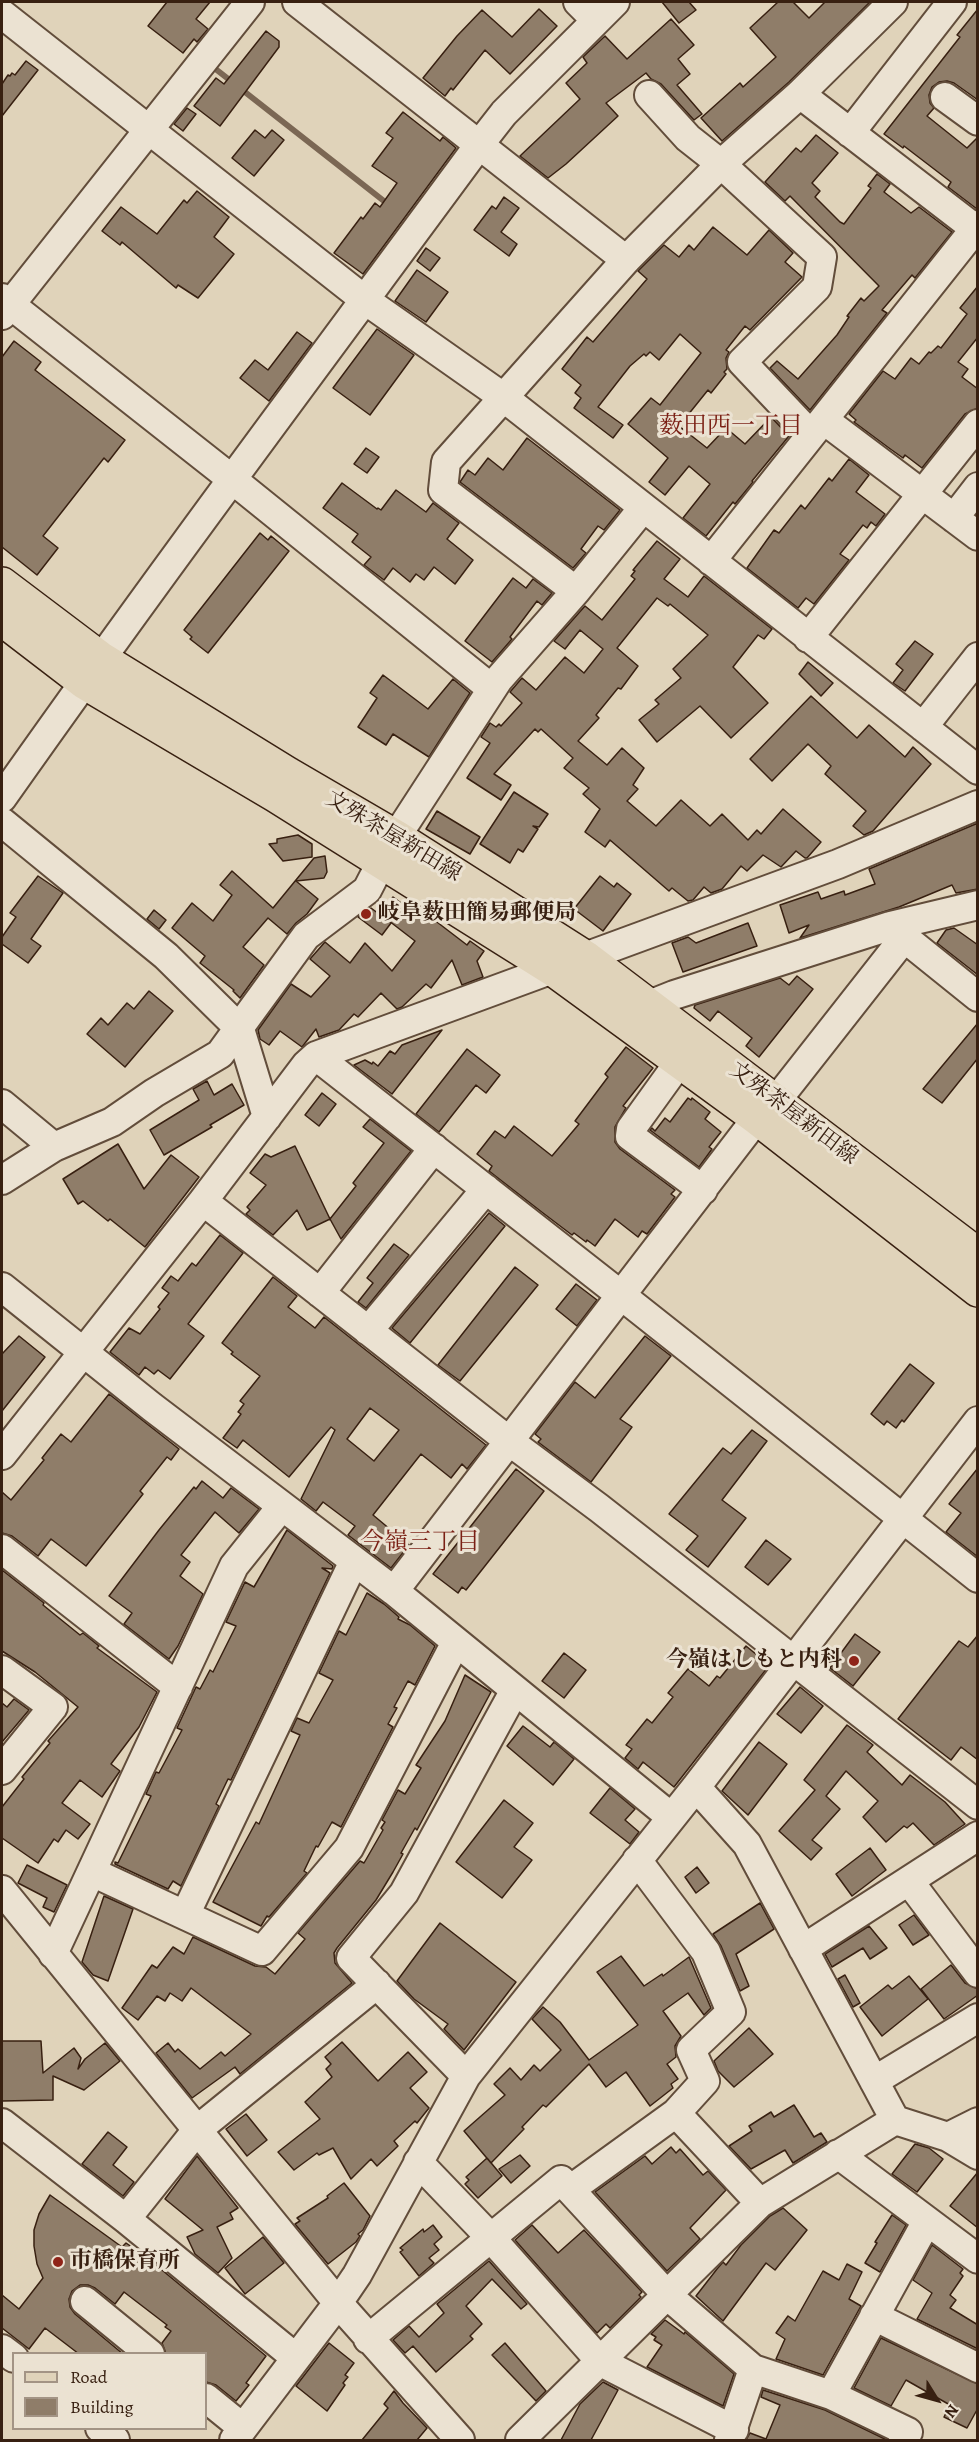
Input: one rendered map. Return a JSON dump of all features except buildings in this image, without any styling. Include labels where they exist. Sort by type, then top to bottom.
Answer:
[{"type":"main road","name":"文殊茶屋新田線","points":[[2,584],[92,670]]},
{"type":"main road","name":"文殊茶屋新田線","points":[[2,619],[92,670],[288,774],[680,1061],[767,1109],[978,1255]]},
{"type":"main road","name":"文殊茶屋新田線","points":[[389,849],[586,958],[649,1005],[978,1290]]},
{"type":"street","points":[[250,2],[4,310],[228,487],[492,689]]},
{"type":"street","points":[[297,2],[626,260]]},
{"type":"street","points":[[850,133],[952,2]]},
{"type":"street","points":[[576,591],[443,490],[446,462],[626,260],[721,164],[800,94],[878,7]]},
{"type":"street","points":[[2,798],[92,670],[479,145],[596,8]]},
{"type":"street","points":[[2,14],[365,300],[503,397],[978,770]]},
{"type":"street","points":[[711,561],[976,228],[800,94]]},
{"type":"street","points":[[649,95],[688,138],[721,164],[822,257],[817,287],[742,363],[818,427],[922,494],[978,536]]},
{"type":"street","points":[[945,97],[978,121]]},
{"type":"street","points":[[808,638],[978,424]]},
{"type":"street","points":[[954,518],[978,488]]},
{"type":"street","points":[[2,1180],[54,1147],[112,1122],[154,1093],[220,1054],[306,936],[367,890],[389,849],[492,689],[643,508]]},
{"type":"street","points":[[923,727],[978,657]]},
{"type":"street","points":[[252,1071],[311,1060],[838,864],[978,806]]},
{"type":"street","points":[[2,822],[166,956],[240,1029],[267,1117]]},
{"type":"street","points":[[649,1005],[674,995],[897,932],[978,905]]},
{"type":"street","points":[[897,932],[978,997]]},
{"type":"street","points":[[394,1591],[767,1109],[897,932]]},
{"type":"street","points":[[2,1455],[203,1201],[311,1060]]},
{"type":"street","points":[[311,1060],[434,1148],[978,1578]]},
{"type":"street","points":[[680,1061],[631,1129],[630,1136],[703,1190]]},
{"type":"street","points":[[2,1104],[54,1147]]},
{"type":"street","points":[[320,1293],[434,1148]]},
{"type":"street","points":[[368,1331],[486,1189]]},
{"type":"street","points":[[203,1201],[508,1442],[599,1508],[791,1661],[978,1805]]},
{"type":"street","points":[[2,1287],[394,1591],[671,1817]]},
{"type":"street","points":[[207,2399],[238,2434],[357,2275],[466,2076],[696,1788],[791,1661],[978,1421]]},
{"type":"street","points":[[53,1954],[234,1566],[282,1506]]},
{"type":"street","points":[[2,1549],[178,1687]]},
{"type":"street","points":[[185,1915],[354,1561]]},
{"type":"street","points":[[92,1872],[262,1951],[349,1848],[456,1642]]},
{"type":"street","points":[[2,1670],[53,1707],[2,1770]]},
{"type":"street","points":[[466,2076],[351,1958],[404,1893],[515,1690]]},
{"type":"street","points":[[696,1788],[747,1844],[895,2120],[948,2138],[978,2155]]},
{"type":"street","points":[[803,1949],[978,1836]]},
{"type":"street","points":[[570,2189],[676,2113],[705,2081],[691,2050],[731,2012],[706,1952],[637,1860]]},
{"type":"street","points":[[909,1881],[978,1973]]},
{"type":"street","points":[[2,1890],[338,2303],[460,2440]]},
{"type":"street","points":[[126,2219],[197,2130],[377,1984]]},
{"type":"street","points":[[874,2081],[978,2018]]},
{"type":"street","points":[[676,2113],[760,2203]]},
{"type":"street","points":[[519,2440],[601,2362],[760,2203],[895,2120]]},
{"type":"street","points":[[948,2138],[978,2122]]},
{"type":"street","points":[[2,2123],[126,2219],[296,2358]]},
{"type":"street","points":[[838,2154],[978,2259]]},
{"type":"street","points":[[418,2162],[491,2238],[601,2362],[731,2435],[753,2369]]},
{"type":"street","points":[[368,2339],[561,2180],[668,2295],[753,2369],[831,2395],[908,2432],[903,2440]]},
{"type":"street","points":[[831,2395],[927,2221]]},
{"type":"street","points":[[85,2301],[148,2352]]},
{"type":"street","points":[[874,2316],[978,2368]]},
{"type":"street","points":[[102,2430],[115,2440]]},
{"type":"waterway","points":[[216,63],[213,67],[389,205]]},
{"type":"place","name":"岐阜薮田簡易郵便局","points":[[366,914]]},
{"type":"place","name":"今嶺はしもと内科","points":[[854,1661]]},
{"type":"place","name":"市橋保育所","points":[[58,2262]]},
{"type":"district","name":"薮田西一丁目","points":[[731,427]]},
{"type":"district","name":"今嶺三丁目","points":[[420,1543]]}]
